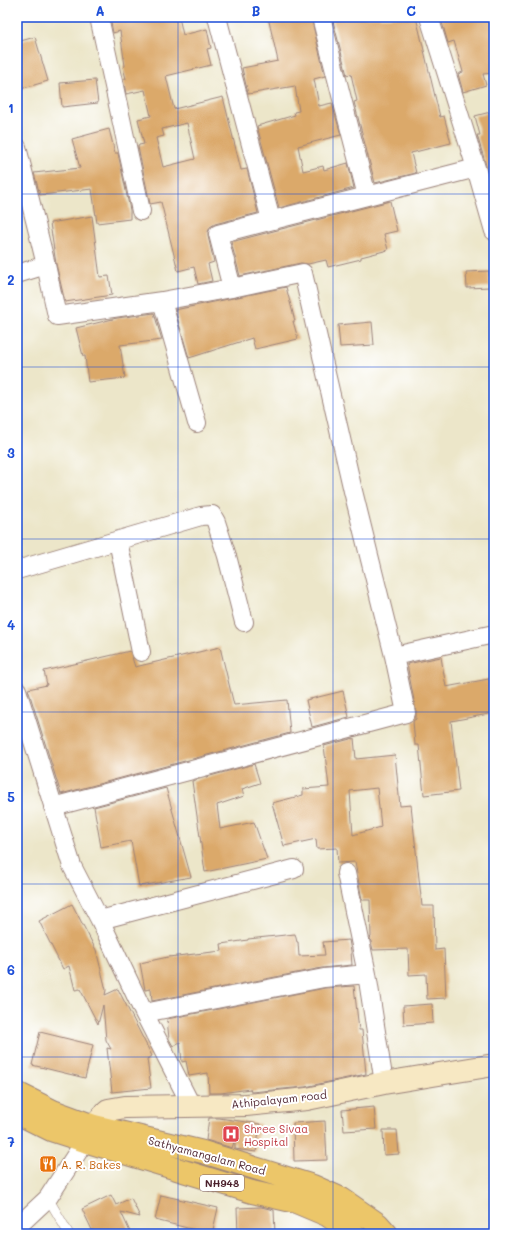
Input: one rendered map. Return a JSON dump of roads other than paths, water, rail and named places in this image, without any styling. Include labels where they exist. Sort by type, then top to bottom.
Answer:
[{"type":"highway","name":"Sathyamangalam Road","points":[[17,1093],[53,1111],[89,1134],[203,1152],[313,1186],[342,1199],[378,1224],[387,1234]]},
{"type":"highway","name":"NH948","points":[[17,1113],[52,1130],[89,1134],[252,1192],[296,1202],[327,1215],[354,1234]]},
{"type":"street","points":[[99,17],[141,211]]},
{"type":"street","points":[[217,17],[271,220]]},
{"type":"street","points":[[321,17],[367,196]]},
{"type":"street","points":[[428,17],[476,168],[494,231]]},
{"type":"street","points":[[17,147],[57,316],[162,301],[303,273],[353,491],[394,656],[406,713],[53,807]]},
{"type":"street","points":[[232,288],[218,234],[476,168]]},
{"type":"street","points":[[17,274],[46,265]]},
{"type":"street","points":[[162,301],[197,423]]},
{"type":"street","points":[[17,570],[201,516],[212,515],[223,542],[244,622]]},
{"type":"street","points":[[118,540],[141,652]]},
{"type":"street","points":[[394,656],[494,634]]},
{"type":"street","points":[[17,690],[72,866],[191,1105]]},
{"type":"street","points":[[100,920],[294,869]]},
{"type":"street","points":[[346,873],[367,974],[384,1083]]},
{"type":"street","points":[[144,1013],[324,978],[367,974]]},
{"type":"street","name":"Athipalayam road","points":[[89,1134],[108,1110],[125,1107],[246,1105],[307,1099],[384,1083],[494,1065]]},
{"type":"street","points":[[17,1227],[48,1198],[89,1134]]},
{"type":"lane","points":[[48,1198],[69,1234]]},
{"type":"place","name":"Shree Sivaa Hospital","points":[[231,1134]]},
{"type":"place","name":"A. R. Bakes","points":[[48,1164]]}]
